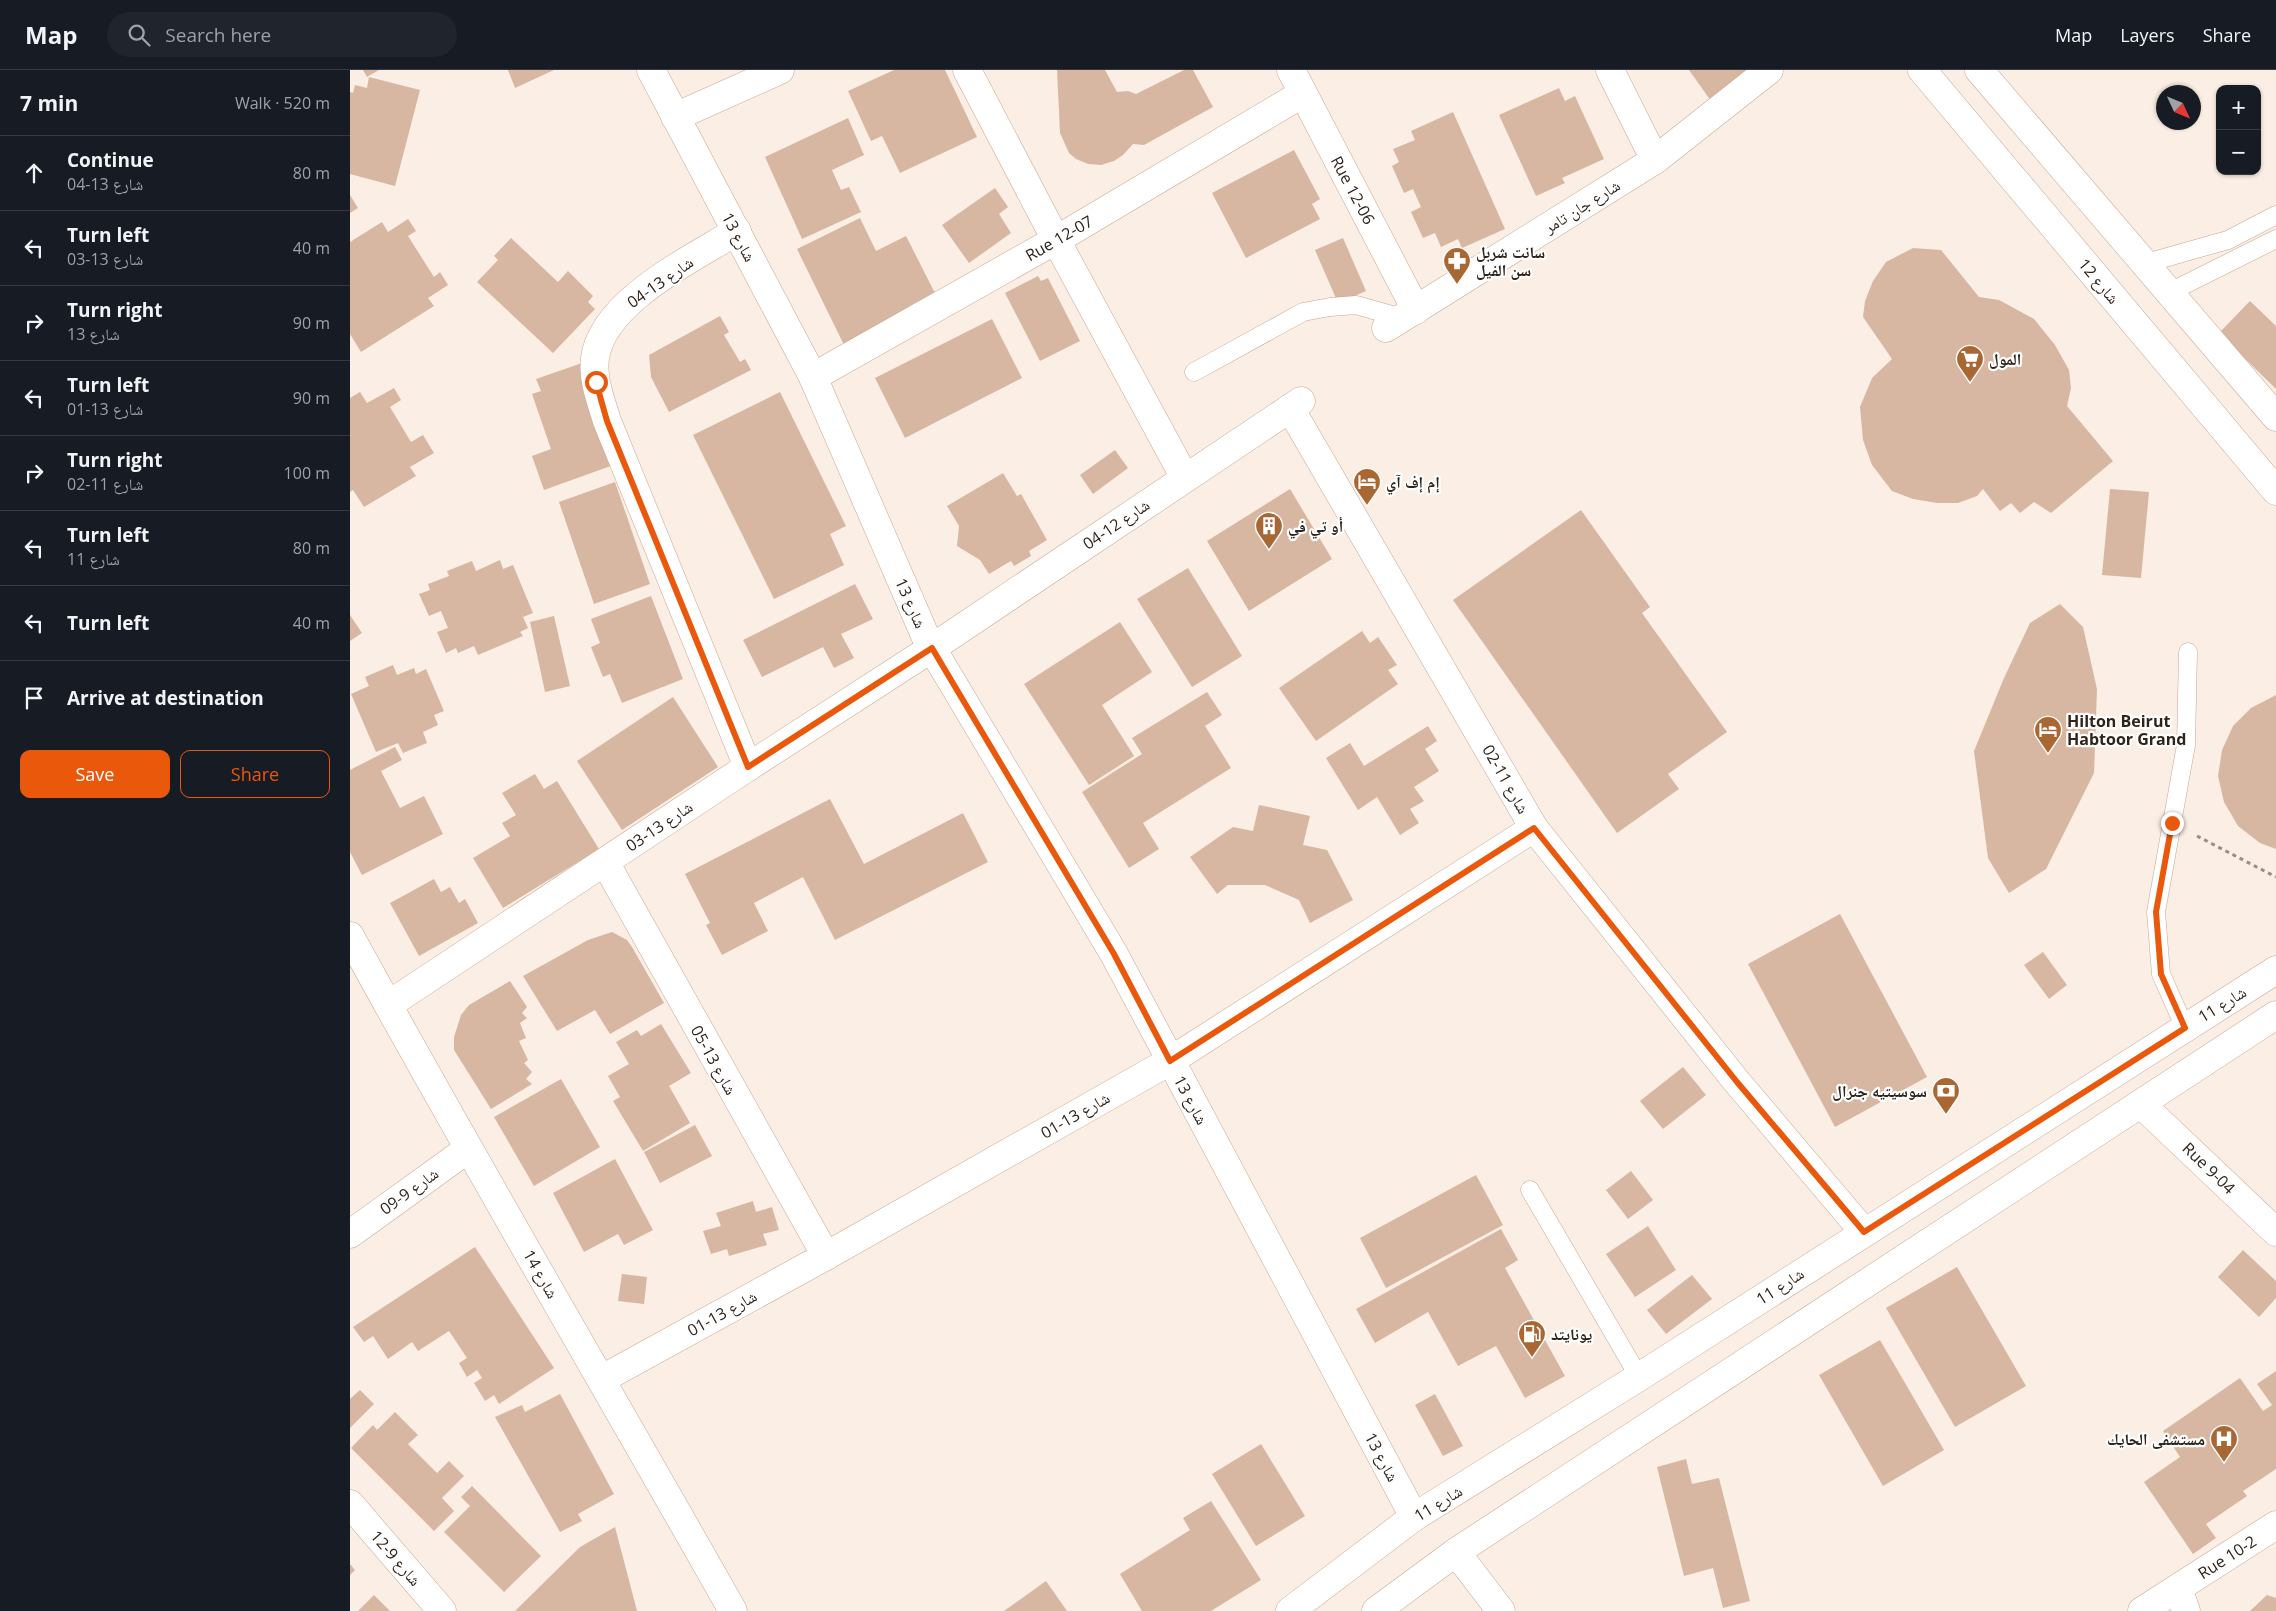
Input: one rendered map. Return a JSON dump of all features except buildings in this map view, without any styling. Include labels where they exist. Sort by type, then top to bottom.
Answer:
[{"type":"main road","name":"شارع 13","points":[[651,70],[813,377],[932,648],[1114,954],[1414,1517]]},
{"type":"main road","points":[[676,116],[780,70]]},
{"type":"main road","points":[[967,70],[1056,240],[1185,478]]},
{"type":"main road","points":[[1610,70],[1655,160]]},
{"type":"main road","name":"شارع جان تامر","points":[[1401,319],[1655,160],[1770,70]]},
{"type":"main road","name":"شارع 12","points":[[1922,70],[2276,491]]},
{"type":"main road","points":[[1979,70],[2143,264],[2276,417]]},
{"type":"main road","name":"Rue 12-07","points":[[813,377],[1056,240],[1296,82]]},
{"type":"main road","name":"Rue 12-06","points":[[1296,82],[1401,319]]},
{"type":"main road","name":"شارع 13-04","points":[[737,232],[638,293],[616,314],[603,335],[595,357],[595,374],[607,421],[748,767]]},
{"type":"main road","name":"شارع 12-04","points":[[932,648],[1296,405]]},
{"type":"main road","name":"شارع 11-02","points":[[1296,405],[1534,828],[1737,1082],[1864,1232]]},
{"type":"main road","name":"شارع 13-03","points":[[388,1005],[932,648]]},
{"type":"main road","name":"شارع 13-01","points":[[602,1379],[826,1256],[1170,1061],[1534,828]]},
{"type":"main road","name":"شارع 13-05","points":[[604,862],[826,1256]]},
{"type":"main road","name":"شارع 14","points":[[350,936],[468,1149],[602,1379],[733,1611]]},
{"type":"main road","name":"شارع 11","points":[[1290,1611],[1414,1517],[1639,1377],[2276,970]]},
{"type":"main road","points":[[1376,1611],[1456,1552],[2276,1015]]},
{"type":"main road","name":"Rue 9-04","points":[[2141,1104],[2276,1232]]},
{"type":"main road","name":"شارع 9-09","points":[[350,1234],[468,1149]]},
{"type":"main road","name":"شارع 9-12","points":[[350,1504],[442,1611]]},
{"type":"main road","name":"Rue 10-2","points":[[2142,1611],[2182,1600],[2276,1525]]},
{"type":"main road","points":[[1456,1552],[1501,1611]]},
{"type":"lane","points":[[2143,264],[2228,240],[2276,215]]},
{"type":"lane","points":[[2168,293],[2276,239]]},
{"type":"lane","points":[[2228,240],[2239,257]]},
{"type":"lane","points":[[1194,372],[1303,312],[1356,305],[1401,319]]},
{"type":"lane","points":[[2185,1028],[2161,974],[2156,912],[2186,745],[2188,652]]},
{"type":"lane","points":[[1530,1190],[1639,1377]]},
{"type":"path","points":[[2172,823],[2276,877]]},
{"type":"place","name":"سانت شربل سن الفيل","points":[[1457,285]]},
{"type":"place","name":"المول","points":[[1970,383]]},
{"type":"place","name":"إم إف آي","points":[[1367,506]]},
{"type":"place","name":"أو تي في","points":[[1269,550]]},
{"type":"place","name":"Hilton Beirut Habtoor Grand","points":[[2048,754]]},
{"type":"place","name":"سوسيتيه جنرال","points":[[1946,1115]]},
{"type":"place","name":"يونايتد","points":[[1532,1358]]},
{"type":"place","name":"مستشفى الحايك","points":[[2224,1463]]},
{"type":"route","points":[[596,382],[607,421],[748,767],[932,648],[1114,954],[1170,1061],[1534,828],[1737,1082],[1864,1232],[2185,1028],[2161,974],[2156,912],[2172,823]]}]
